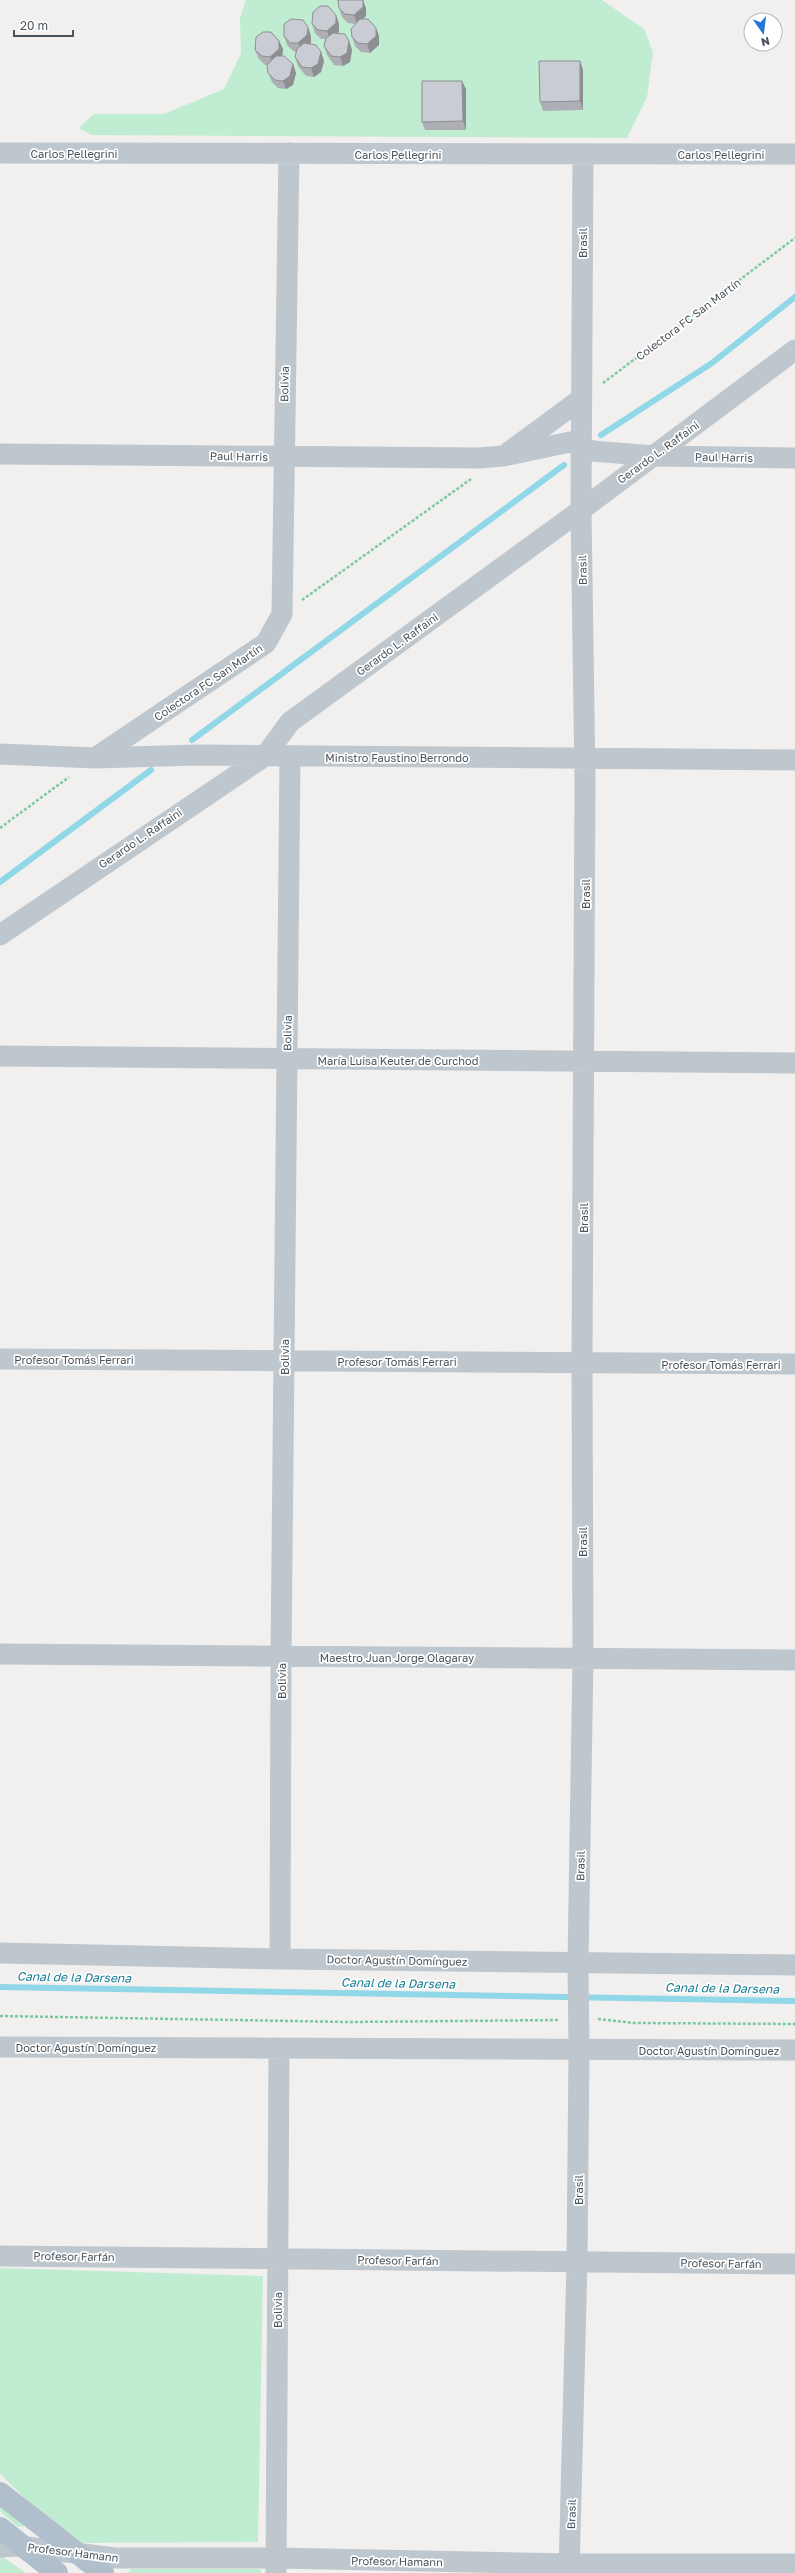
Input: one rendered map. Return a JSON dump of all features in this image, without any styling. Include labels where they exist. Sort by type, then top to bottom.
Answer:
[{"type":"main road","points":[[0,2493],[103,2573]]},
{"type":"main road","points":[[0,2528],[10,2546],[57,2573]]},
{"type":"street","name":"Bolivia","points":[[282,614],[283,456],[289,153]]},
{"type":"street","name":"Carlos Pellegrini","points":[[0,154],[795,154]]},
{"type":"street","name":"Brasil","points":[[569,2569],[577,2262],[579,2049],[578,1963],[583,1658],[582,1362],[585,758],[581,447],[583,155]]},
{"type":"street","name":"Gerardo L. Raffaini","points":[[0,935],[265,756],[290,722],[581,510],[615,483],[654,456],[795,350]]},
{"type":"street","points":[[503,456],[582,389]]},
{"type":"street","name":"Paul Harris","points":[[0,454],[479,458],[503,456],[570,442],[592,451],[654,456],[795,458]]},
{"type":"street","name":"Colectora FC San Martín","points":[[95,758],[266,643],[282,614]]},
{"type":"street","name":"Ministro Faustino Berrondo","points":[[0,754],[95,758],[290,756],[795,760]]},
{"type":"street","name":"Bolivia","points":[[280,1959],[281,1656],[290,756]]},
{"type":"street","name":"María Luisa Keuter de Curchod","points":[[0,1056],[795,1063]]},
{"type":"street","name":"Profesor Tomás Ferrari","points":[[0,1359],[795,1364]]},
{"type":"street","name":"Maestro Juan Jorge Olagaray","points":[[0,1654],[795,1660]]},
{"type":"street","name":"Doctor Agustín Domínguez","points":[[0,1953],[280,1959],[795,1965]]},
{"type":"street","name":"Doctor Agustín Domínguez","points":[[0,2047],[795,2050]]},
{"type":"street","name":"Bolivia","points":[[276,2566],[279,2048]]},
{"type":"street","name":"Profesor Farfán","points":[[0,2256],[795,2264]]},
{"type":"street","name":"Profesor Hamann","points":[[10,2546],[114,2558],[276,2566],[569,2569],[795,2564]]},
{"type":"path","name":"Colectora FC San Martín","points":[[582,389],[795,238]]},
{"type":"path","points":[[282,614],[472,478]]},
{"type":"path","points":[[0,828],[95,758]]},
{"type":"path","points":[[0,2016],[350,2022],[564,2020]]},
{"type":"path","points":[[596,2019],[612,2019],[634,2023],[795,2024]]},
{"type":"green space","points":[[246,0],[602,0],[644,29],[653,52],[647,97],[627,138],[91,135],[79,128],[94,114],[164,114],[224,89],[241,53],[240,18]]},
{"type":"green space","points":[[0,2268],[263,2276],[258,2542],[83,2543],[31,2504],[0,2474]]},
{"type":"green space","points":[[0,2504],[25,2526],[18,2527],[0,2511]]},
{"type":"green space","points":[[0,2555],[26,2573],[0,2573]]},
{"type":"green space","points":[[131,2569],[261,2569],[261,2573],[128,2573]]},
{"type":"building","points":[[338,0],[363,0],[363,7],[354,15],[345,14],[339,8]]},
{"type":"building","points":[[320,6],[328,6],[336,15],[336,23],[327,31],[318,30],[312,24],[313,12]]},
{"type":"building","points":[[291,19],[303,20],[308,27],[307,35],[298,43],[290,43],[284,36],[284,24]]},
{"type":"building","points":[[360,19],[368,19],[376,28],[376,36],[367,44],[358,43],[352,37],[351,29]]},
{"type":"building","points":[[263,32],[271,32],[279,41],[279,49],[270,57],[262,56],[255,50],[256,37]]},
{"type":"building","points":[[333,33],[345,34],[349,41],[347,53],[340,57],[331,56],[324,46],[326,38]]},
{"type":"building","points":[[304,43],[316,45],[321,52],[318,64],[311,68],[302,67],[295,57],[297,49]]},
{"type":"building","points":[[276,56],[284,56],[293,64],[290,76],[283,81],[275,80],[268,73],[267,65]]},
{"type":"building","points":[[539,61],[580,61],[580,101],[540,102]]},
{"type":"building","points":[[422,81],[462,81],[463,121],[422,122]]},
{"type":"waterway","points":[[601,435],[712,363],[795,297]]},
{"type":"waterway","points":[[192,740],[564,465]]},
{"type":"waterway","points":[[0,882],[151,770]]},
{"type":"waterway","name":"Canal de la Darsena","points":[[0,1987],[795,2001]]}]
